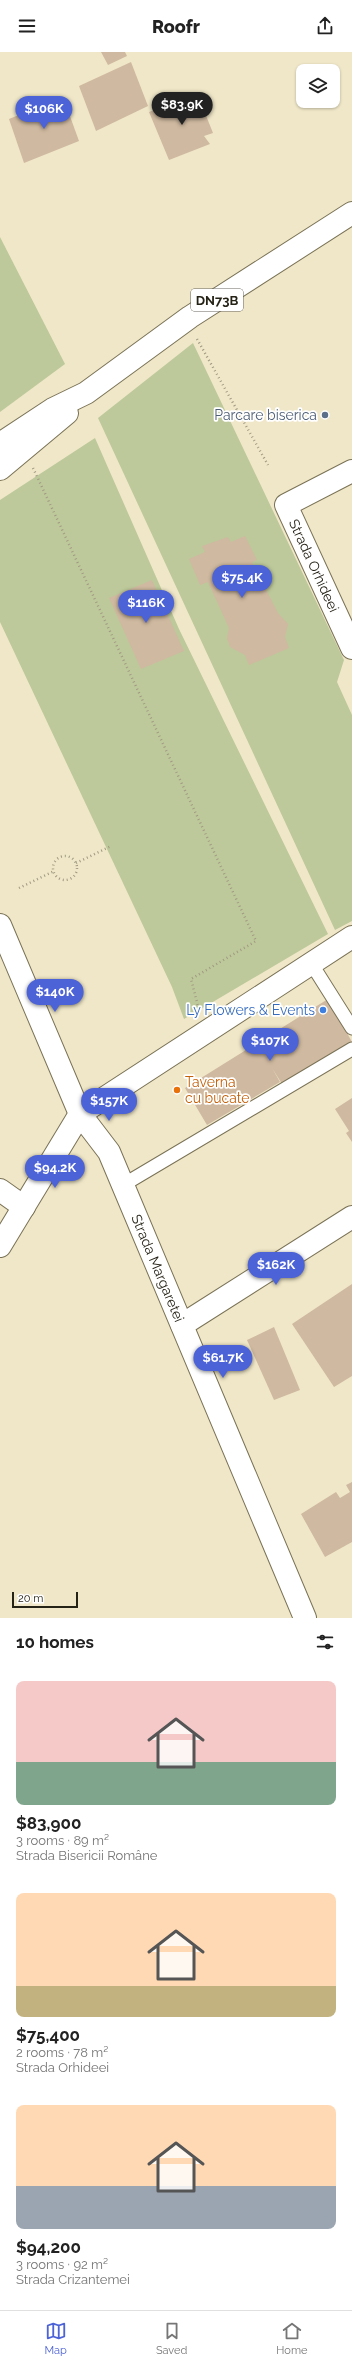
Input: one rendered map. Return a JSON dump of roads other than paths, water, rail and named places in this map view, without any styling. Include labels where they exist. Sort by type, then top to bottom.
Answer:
[{"type":"street","name":"DN73B","points":[[0,444],[53,409],[86,393],[175,328],[352,214]]},
{"type":"street","name":"DN73B","points":[[0,469],[60,421],[86,393]]},
{"type":"street","name":"Strada Orhideei","points":[[352,471],[286,505],[352,648]]},
{"type":"street","name":"Strada Margaretei","points":[[0,925],[80,1114],[109,1152],[305,1618]]},
{"type":"street","points":[[0,1246],[80,1114],[352,937]]},
{"type":"street","points":[[0,1190],[24,1207]]},
{"type":"street","points":[[182,1326],[352,1217]]},
{"type":"lane","points":[[311,963],[352,1028]]},
{"type":"lane","points":[[123,1185],[352,1049]]},
{"type":"place","name":"Parcare biserica","points":[[325,415]]},
{"type":"place","name":"Ly Flowers & Events","points":[[323,1010]]},
{"type":"place","name":"Taverna cu bucate","points":[[177,1090]]}]
